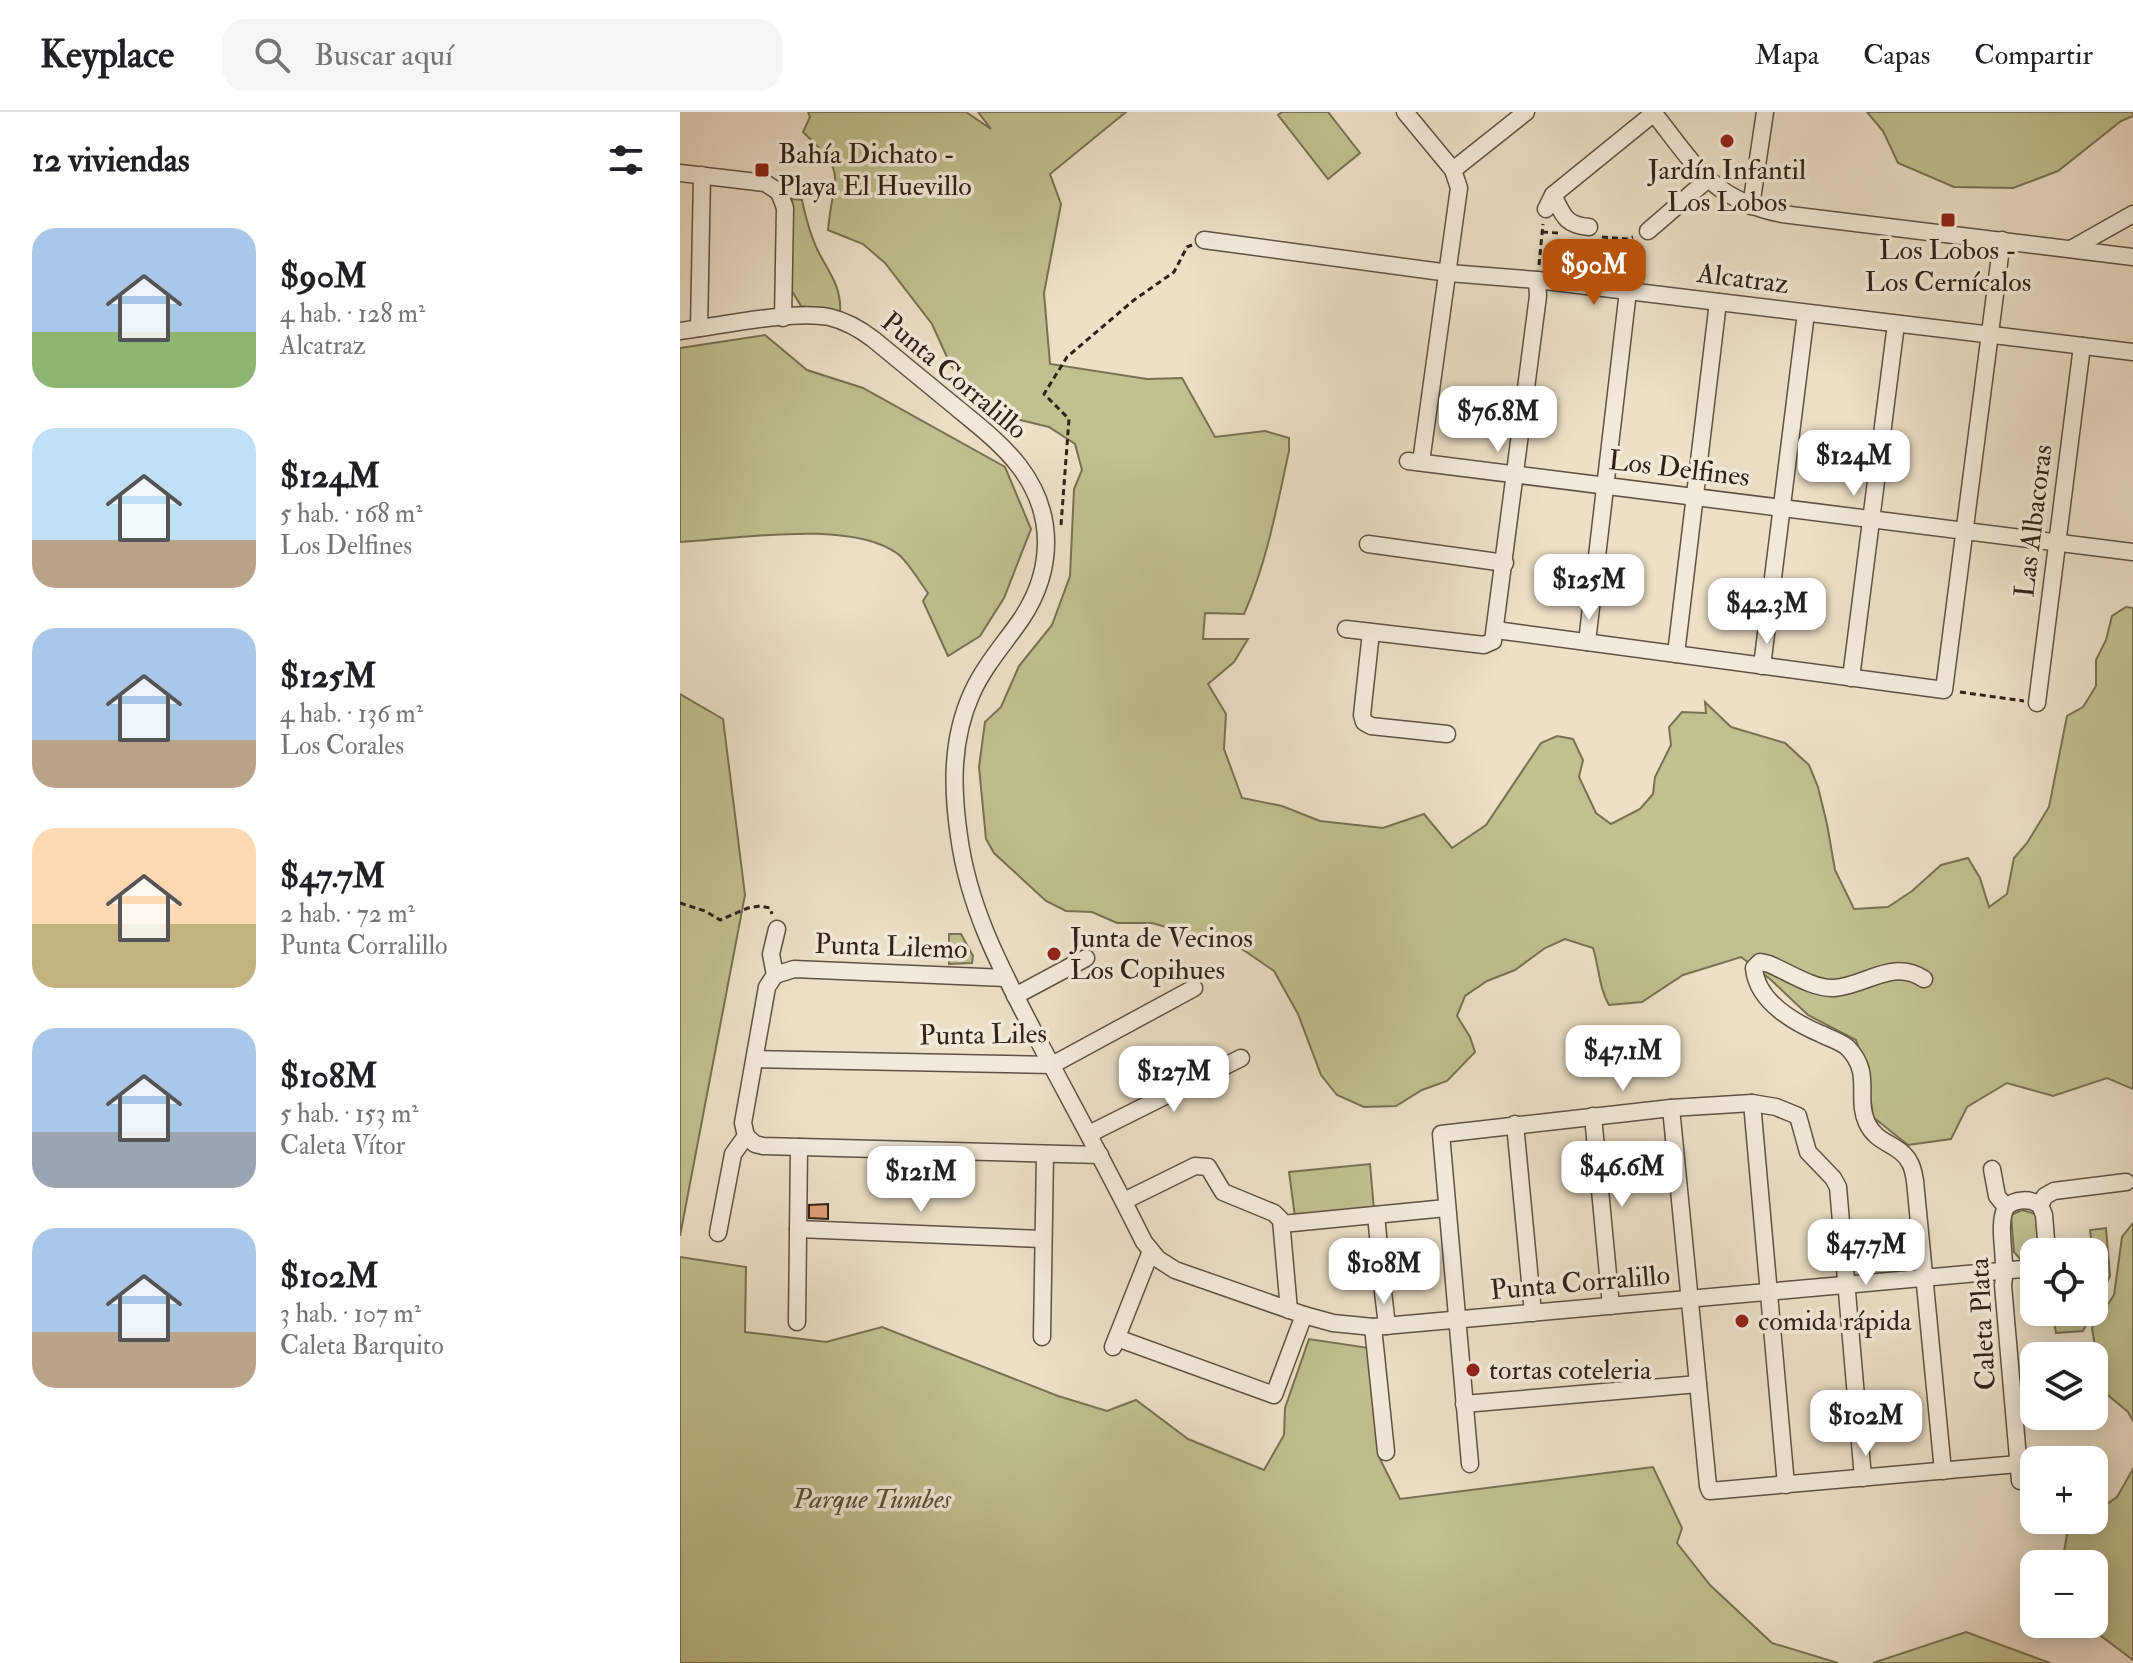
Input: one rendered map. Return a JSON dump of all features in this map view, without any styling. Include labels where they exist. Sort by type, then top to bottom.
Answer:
[{"type":"street","points":[[1405,112],[1453,170],[1458,182],[1460,194],[1449,273]]},
{"type":"street","points":[[1453,170],[1526,112]]},
{"type":"street","points":[[1751,206],[1765,112]]},
{"type":"street","points":[[1589,227],[1573,225],[1549,202],[1653,113],[1707,180],[1731,197],[1751,206],[1782,214],[2133,257]]},
{"type":"street","points":[[680,173],[765,183],[775,188],[782,197],[785,208],[783,318]]},
{"type":"street","points":[[699,328],[702,175]]},
{"type":"street","points":[[1648,231],[1707,180]]},
{"type":"street","points":[[2071,249],[2133,214]]},
{"type":"street","name":"Alcatraz","points":[[1204,240],[1449,273],[1537,280],[2133,352]]},
{"type":"street","points":[[1496,630],[1944,690],[2002,240]]},
{"type":"street","name":"Los Delfines","points":[[1449,273],[1415,462],[2133,552]]},
{"type":"street","points":[[1346,629],[1487,645],[1493,641],[1538,296],[1537,280]]},
{"type":"street","points":[[1587,642],[1628,291]]},
{"type":"street","points":[[1676,654],[1718,302]]},
{"type":"street","points":[[1762,666],[1806,313]]},
{"type":"street","name":"Punta Corralillo","points":[[680,331],[783,318],[826,317],[852,325],[988,434],[1018,464],[1035,490],[1045,516],[1047,544],[1042,575],[1029,605],[971,695],[956,752],[955,802],[965,876],[985,935],[1006,978],[1124,1201],[1151,1251],[1175,1270],[1333,1323],[1380,1326],[2020,1269]]},
{"type":"street","points":[[1851,678],[1896,324]]},
{"type":"street","name":"Las Albacoras","points":[[2037,703],[2082,346]]},
{"type":"street","points":[[1368,544],[1505,563]]},
{"type":"street","points":[[1371,632],[1362,715],[1364,722],[1371,726],[1447,734]]},
{"type":"street","points":[[777,929],[771,954],[775,975],[767,987],[743,1123],[746,1136],[759,1145],[1100,1155]]},
{"type":"street","points":[[1015,996],[1086,958]]},
{"type":"street","points":[[1671,1108],[1710,1491],[1943,1471],[1915,1181],[1910,1161],[1894,1146],[1872,1136],[1862,1113],[1863,1073],[1847,1047],[1791,1020],[1763,992],[1755,979],[1754,968],[1760,962],[1769,964],[1822,987],[1835,988],[1884,971],[1904,970],[1924,979]]},
{"type":"street","name":"Punta Lilemo","points":[[775,975],[794,969],[1006,978]]},
{"type":"street","name":"Punta Liles","points":[[755,1059],[1052,1065],[1194,988]]},
{"type":"street","points":[[1089,1134],[1241,1058]]},
{"type":"street","points":[[1752,1103],[1786,1485]]},
{"type":"street","points":[[1470,1464],[1441,1134],[1671,1108],[1752,1103],[1776,1107],[1800,1118],[1808,1152],[1838,1187],[1863,1478]]},
{"type":"street","points":[[1593,1116],[1611,1306]]},
{"type":"street","points":[[1515,1124],[1533,1313]]},
{"type":"street","points":[[718,1233],[733,1154],[746,1136]]},
{"type":"street","points":[[797,1322],[799,1147]]},
{"type":"street","points":[[1042,1337],[1045,1154]]},
{"type":"street","points":[[1124,1201],[1195,1166],[1204,1165],[1223,1192],[1274,1213],[1282,1224],[1297,1313],[1274,1395],[1115,1343],[1151,1251]]},
{"type":"street","name":"Caleta Plata","points":[[1943,1471],[2019,1473],[2003,1285],[2006,1270],[2003,1217],[2006,1207],[1997,1196],[1992,1169]]},
{"type":"street","points":[[2040,1205],[2045,1196],[2054,1191],[2126,1182]]},
{"type":"street","points":[[2006,1207],[2012,1202],[2029,1200],[2040,1205],[2046,1238]]},
{"type":"street","points":[[1282,1224],[1446,1208]]},
{"type":"street","points":[[1376,1215],[1379,1246]]},
{"type":"street","points":[[798,1229],[1043,1239]]},
{"type":"street","points":[[1382,1283],[1380,1326],[1386,1452]]},
{"type":"street","points":[[1464,1404],[1698,1384]]},
{"type":"path","points":[[1537,280],[1549,202]]},
{"type":"path","points":[[1047,544],[1061,528],[1069,419],[1044,394],[1067,357],[1134,300],[1174,272],[1187,247],[1204,240]]},
{"type":"path","points":[[1944,690],[2037,703]]},
{"type":"path","points":[[680,903],[705,911],[720,920],[760,906],[770,908],[777,929]]},
{"type":"green space","points":[[808,112],[966,112],[991,129],[978,112],[1126,112],[1050,174],[1061,204],[1044,293],[1050,364],[1147,379],[1182,378],[1215,437],[1265,431],[1289,438],[1271,534],[1244,614],[1205,613],[1203,639],[1248,639],[1234,662],[1208,684],[1226,714],[1224,749],[1242,798],[1282,806],[1320,821],[1383,828],[1424,814],[1452,848],[1486,825],[1541,743],[1557,736],[1573,739],[1583,760],[1579,777],[1596,813],[1611,824],[1640,809],[1653,794],[1655,777],[1671,745],[1669,727],[1682,712],[1706,713],[1705,702],[1731,727],[1785,743],[1809,765],[1818,787],[1835,870],[1854,909],[1888,907],[1941,865],[1968,858],[1980,878],[1989,907],[2007,894],[2014,858],[2049,807],[2067,716],[2083,707],[2096,686],[2096,660],[2106,640],[2112,616],[2126,607],[2133,608],[2133,1089],[2107,1078],[2053,1096],[2007,1083],[1967,1107],[1951,1139],[1908,1145],[1873,1117],[1867,1072],[1856,1040],[1808,1015],[1741,957],[1683,975],[1642,1002],[1609,1005],[1593,948],[1565,939],[1465,996],[1457,1016],[1475,1052],[1447,1081],[1422,1090],[1396,1106],[1364,1107],[1337,1095],[1321,1075],[1298,1014],[1274,971],[1242,949],[1152,923],[1117,923],[1092,912],[1066,911],[1046,901],[994,853],[986,839],[979,767],[985,722],[1001,707],[1019,666],[1052,625],[1070,576],[1074,489],[1082,470],[1075,444],[1049,427],[996,414],[951,366],[932,324],[885,263],[863,244],[828,230],[835,176],[827,158],[803,132],[810,117]]},
{"type":"green space","points":[[1282,112],[1328,112],[1360,153],[1328,179],[1278,115]]},
{"type":"green space","points":[[1867,112],[2133,112],[2133,116],[2121,121],[2058,171],[2013,188],[1954,187],[1898,163],[1883,131]]},
{"type":"green space","points":[[792,199],[802,200],[814,242],[837,290],[840,314],[801,306],[790,288]]},
{"type":"green space","points":[[765,335],[807,370],[863,388],[1005,467],[1031,529],[1004,598],[980,636],[948,656],[923,601],[928,593],[898,554],[877,543],[823,534],[762,535],[680,542],[680,348]]},
{"type":"green space","points":[[680,694],[723,719],[745,895],[680,1236]]},
{"type":"green space","points":[[949,934],[961,934],[973,956],[972,963],[949,964]]},
{"type":"green space","points":[[1370,1164],[1374,1210],[1295,1217],[1289,1172]]},
{"type":"green space","points":[[2022,1210],[2036,1214],[2038,1238],[2020,1238],[2020,1259],[2014,1252],[2011,1215]]},
{"type":"green space","points":[[2133,1223],[2133,1421],[2128,1412],[2108,1395],[2108,1342],[2094,1342],[2092,1328],[2108,1326],[2108,1304],[2114,1295],[2122,1237]]},
{"type":"green space","points":[[2106,1228],[2107,1238],[2091,1238],[2090,1230]]},
{"type":"green space","name":"Parque Tumbes","points":[[680,1257],[746,1267],[745,1332],[826,1342],[882,1327],[1058,1396],[1107,1411],[1136,1400],[1188,1439],[1264,1470],[1284,1435],[1285,1408],[1309,1339],[1369,1348],[1380,1459],[1400,1499],[1653,1467],[1682,1528],[1677,1543],[1710,1585],[1772,1643],[1838,1663],[680,1663]]},
{"type":"green space","points":[[2055,1326],[2085,1326],[2083,1331],[2056,1333]]},
{"type":"green space","points":[[2133,1469],[2133,1660],[2104,1638],[2108,1638],[2108,1550],[2064,1550],[2067,1534],[2108,1534],[2108,1503],[2117,1497]]},
{"type":"green space","points":[[1966,1632],[2050,1663],[1873,1663]]},
{"type":"building","points":[[828,1204],[828,1219],[809,1218],[809,1205]]},
{"type":"place","name":"Jardín Infantil Los Lobos","points":[[1727,141]]},
{"type":"place","name":"Bahía Dichato - Playa El Huevillo","points":[[762,170]]},
{"type":"place","name":"Los Lobos - Los Cernícalos","points":[[1948,220]]},
{"type":"place","name":"Junta de Vecinos Los Copihues","points":[[1054,954]]},
{"type":"place","name":"comida rápida","points":[[1742,1321]]},
{"type":"place","name":"tortas coteleria","points":[[1473,1370]]}]
